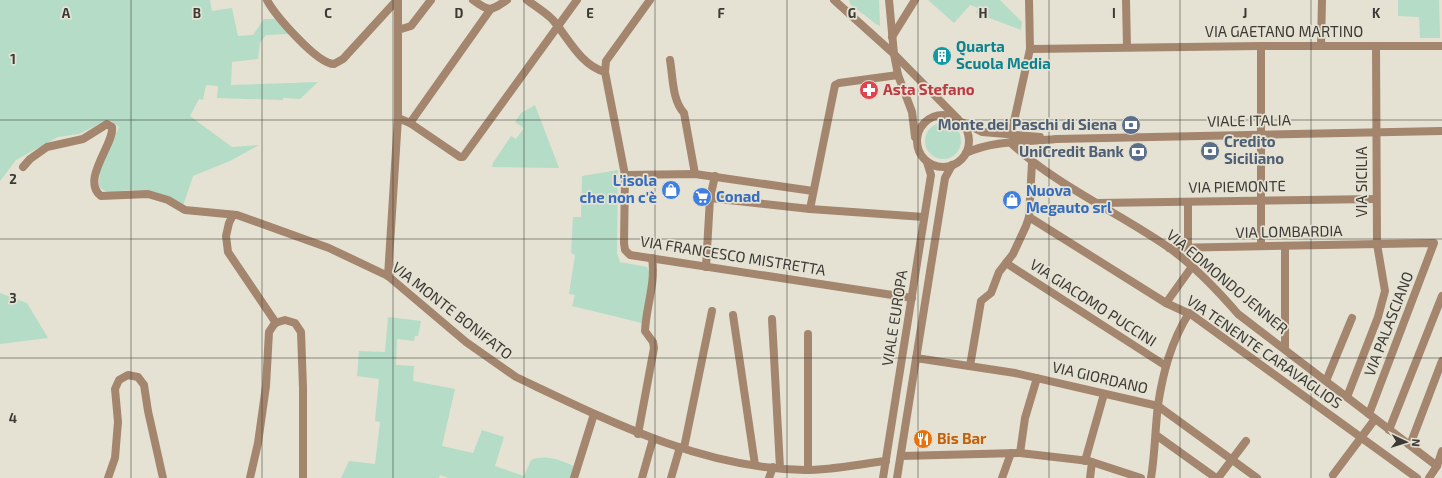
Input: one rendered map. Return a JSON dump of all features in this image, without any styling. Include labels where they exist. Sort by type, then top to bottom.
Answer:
[{"type":"street","points":[[267,0],[271,8],[298,38],[329,64],[338,63],[343,59],[397,0]]},
{"type":"street","points":[[388,276],[398,118],[397,0]]},
{"type":"street","points":[[398,30],[411,26],[432,0]]},
{"type":"street","points":[[473,0],[490,10]]},
{"type":"street","points":[[410,123],[490,10],[507,0]]},
{"type":"street","points":[[527,0],[551,18],[582,57],[596,69],[605,72],[606,61],[650,0]]},
{"type":"street","points":[[398,118],[410,123],[460,158],[463,157],[577,0]]},
{"type":"street","points":[[834,0],[894,54],[960,120],[969,137],[966,153],[960,160],[952,165],[940,167],[927,162],[922,157],[916,142],[912,112],[898,75],[894,54],[889,0]]},
{"type":"street","points":[[892,37],[915,0]]},
{"type":"street","points":[[1011,139],[1030,49],[1029,0]]},
{"type":"street","points":[[1126,0],[1127,47]]},
{"type":"street","points":[[1321,46],[1322,0]]},
{"type":"street","points":[[1261,46],[1261,246]]},
{"type":"street","name":"VIA GAETANO MARTINO","points":[[1030,49],[1261,46],[1442,46]]},
{"type":"street","name":"VIA SICILIA","points":[[1347,397],[1378,317],[1385,291],[1377,244],[1376,46]]},
{"type":"street","points":[[670,60],[678,107],[684,113],[695,174]]},
{"type":"street","name":"VIA FRANCESCO MISTRETTA","points":[[605,72],[625,175],[625,250],[630,255],[912,298]]},
{"type":"street","points":[[810,209],[813,191],[819,173],[835,86],[839,83],[898,75]]},
{"type":"street","points":[[916,142],[920,126],[934,116],[950,115],[960,120]]},
{"type":"street","name":"VIALE ITALIA","points":[[960,120],[982,132],[1011,139],[1442,131]]},
{"type":"street","name":"VIA MONTE BONIFATO","points":[[23,167],[30,159],[47,147],[84,139],[107,124],[112,129],[97,170],[96,186],[99,194],[107,196],[124,193],[148,194],[168,200],[185,210],[233,215],[330,248],[388,276],[466,342],[499,367],[516,377],[638,434],[725,460],[755,465],[808,470],[886,461]]},
{"type":"street","name":"VIALE ITALIA","points":[[966,153],[979,147],[1011,139]]},
{"type":"street","name":"VIA EDMONDO JENNER","points":[[1011,139],[1032,163],[1169,248],[1220,293],[1238,314],[1437,466]]},
{"type":"street","name":"VIALE EUROPA","points":[[883,478],[931,175],[927,162]]},
{"type":"street","points":[[970,366],[981,301],[990,293],[999,272],[1013,254],[1029,217],[1032,163]]},
{"type":"street","name":"VIALE EUROPA","points":[[897,478],[945,178],[952,165]]},
{"type":"street","points":[[625,175],[695,174],[813,191]]},
{"type":"street","points":[[706,267],[710,198],[715,176]]},
{"type":"street","points":[[710,198],[810,209],[924,217]]},
{"type":"street","name":"VIA PIEMONTE","points":[[1097,203],[1376,199]]},
{"type":"street","points":[[1188,202],[1188,247]]},
{"type":"street","points":[[233,215],[229,223],[226,236],[228,252],[276,323]]},
{"type":"street","name":"VIA TENENTE CARAVAGLIOS","points":[[1029,217],[1166,303],[1189,314],[1417,478]]},
{"type":"street","name":"VIA LOMBARDIA","points":[[1169,248],[1434,243]]},
{"type":"street","name":"VIA PALASCIANO","points":[[1333,475],[1361,437],[1372,416],[1434,243]]},
{"type":"street","points":[[1285,246],[1285,349]]},
{"type":"street","points":[[638,434],[654,348],[653,342],[645,332],[653,288],[654,273],[652,258]]},
{"type":"street","name":"VIA GIACOMO PUCCINI","points":[[1006,263],[1166,366]]},
{"type":"street","points":[[1166,303],[1191,268]]},
{"type":"street","points":[[1389,430],[1442,296]]},
{"type":"street","points":[[671,478],[682,448],[712,312]]},
{"type":"street","points":[[1151,478],[1155,456],[1158,406],[1166,366],[1178,333],[1189,314]]},
{"type":"street","points":[[733,315],[755,465]]},
{"type":"street","points":[[1326,381],[1352,318]]},
{"type":"street","points":[[769,478],[776,467],[772,319]]},
{"type":"street","points":[[250,478],[258,443],[266,386],[269,332],[276,323],[285,320],[295,323],[301,332],[303,478]]},
{"type":"street","points":[[808,334],[808,470]]},
{"type":"street","name":"VIA GIORDANO","points":[[916,358],[1015,373],[1158,406],[1257,478]]},
{"type":"street","points":[[1410,445],[1442,361]]},
{"type":"street","points":[[108,478],[115,458],[118,422],[115,389],[119,380],[128,375],[138,377],[144,385],[148,411],[163,478]]},
{"type":"street","points":[[1020,453],[1025,418],[1037,378]]},
{"type":"street","points":[[1090,478],[1089,461],[1104,394]]},
{"type":"street","points":[[574,478],[594,414]]},
{"type":"street","points":[[1156,435],[1217,478],[1246,441]]},
{"type":"street","points":[[642,478],[653,439]]},
{"type":"street","points":[[901,456],[967,453],[1020,453],[1089,461],[1141,478]]},
{"type":"street","points":[[1002,478],[1011,453]]},
{"type":"street","points":[[1430,478],[1441,455]]},
{"type":"green space","points":[[0,0],[210,0],[212,11],[232,8],[238,36],[253,35],[264,19],[275,19],[290,34],[266,35],[260,43],[258,59],[232,62],[231,85],[318,82],[300,99],[283,98],[283,100],[217,98],[218,86],[206,85],[203,100],[199,99],[190,116],[232,147],[259,145],[230,161],[193,176],[183,206],[157,195],[138,190],[109,192],[99,186],[100,168],[119,127],[110,120],[79,134],[58,137],[16,160],[0,181]]},
{"type":"green space","points":[[849,0],[879,0],[880,26],[850,4]]},
{"type":"green space","points":[[928,0],[1000,0],[1022,22],[1021,30],[976,13],[978,8],[970,5],[954,23]]},
{"type":"green space","points":[[1398,0],[1439,0],[1440,38],[1420,38],[1419,17],[1398,16]]},
{"type":"green space","points":[[535,105],[559,168],[492,167],[493,163],[511,136],[516,139],[524,128],[515,122],[521,113]]},
{"type":"green space","points":[[947,123],[956,128],[960,134],[960,148],[956,154],[947,159],[939,159],[930,154],[926,148],[925,137],[930,128],[936,124]]},
{"type":"green space","points":[[618,170],[617,253],[620,262],[647,267],[651,275],[642,323],[572,306],[575,295],[569,294],[575,255],[571,253],[573,217],[581,217],[582,176]]},
{"type":"green space","points":[[0,293],[27,303],[48,338],[0,344]]},
{"type":"green space","points":[[388,317],[421,321],[418,336],[415,336],[414,341],[397,339],[396,365],[414,366],[413,381],[455,389],[442,446],[473,453],[482,430],[504,437],[495,466],[524,476],[531,460],[537,458],[553,458],[574,466],[571,478],[449,478],[440,475],[439,478],[341,478],[349,461],[375,464],[380,422],[375,421],[379,379],[357,376],[359,351],[385,352]]},
{"type":"place","name":"Quarta Scuola Media","points":[[942,56]]},
{"type":"place","name":"Asta Stefano","points":[[869,90]]},
{"type":"place","name":"Monte dei Paschi di Siena","points":[[1131,125]]},
{"type":"place","name":"Credito Siciliano","points":[[1210,151]]},
{"type":"place","name":"UniCredit Bank","points":[[1138,152]]},
{"type":"place","name":"L'isola che non c'è","points":[[671,190]]},
{"type":"place","name":"Conad","points":[[702,197]]},
{"type":"place","name":"Nuova Megauto srl","points":[[1012,200]]},
{"type":"place","name":"Bis Bar","points":[[923,439]]}]
